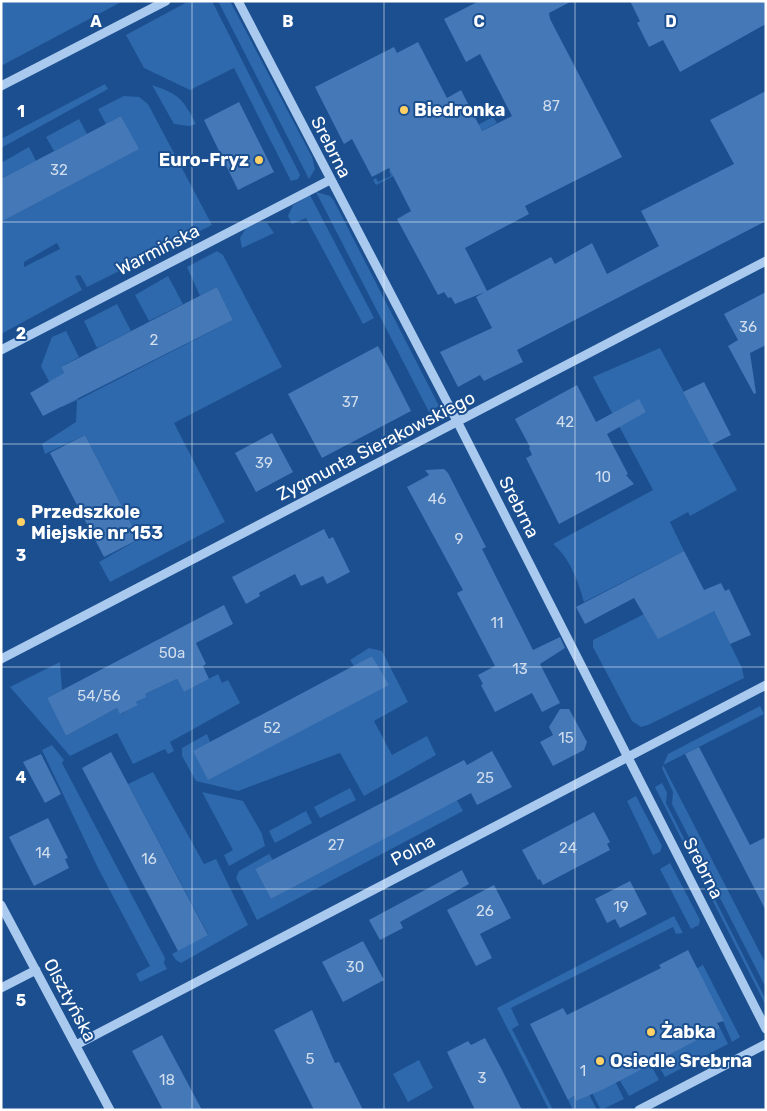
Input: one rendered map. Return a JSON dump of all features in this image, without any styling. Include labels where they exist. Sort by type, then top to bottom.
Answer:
[{"type":"street","points":[[1,86],[166,1]]},
{"type":"street","name":"Srebrna","points":[[238,1],[458,423],[766,1030]]},
{"type":"street","name":"Warmińska","points":[[1,350],[330,180]]},
{"type":"street","name":"Zygmunta Sierakowskiego","points":[[1,660],[766,261]]},
{"type":"street","name":"Polna","points":[[76,1045],[766,685]]},
{"type":"street","name":"Olsztyńska","points":[[1,905],[110,1110]]},
{"type":"street","points":[[1,988],[36,970]]},
{"type":"street","points":[[639,1110],[766,1044]]},
{"type":"shaded area","points":[[1,1],[123,1],[1,66]]},
{"type":"shaded area","points":[[189,1],[212,1],[300,175],[298,179],[291,181],[234,68],[190,90],[144,68],[126,35]]},
{"type":"shaded area","points":[[218,1],[230,1],[312,157],[315,169],[309,179]]},
{"type":"shaded area","points":[[105,84],[108,89],[1,148],[1,139]]},
{"type":"shaded area","points":[[152,85],[168,91],[179,99],[196,124],[189,126],[174,124]]},
{"type":"shaded area","points":[[124,96],[139,97],[148,104],[212,225],[87,287],[80,275],[75,276],[82,290],[1,334],[1,222],[138,149],[121,116],[106,124],[98,109]],"holes":[[[57,243],[60,249],[24,267],[24,262]]]},
{"type":"shaded area","points":[[493,117],[497,123],[376,185],[373,180],[376,178],[378,182],[391,176],[389,171]]},
{"type":"shaded area","points":[[79,119],[87,134],[54,151],[46,137]]},
{"type":"shaded area","points":[[29,147],[36,161],[1,179],[1,163]]},
{"type":"shaded area","points":[[316,192],[330,196],[334,201],[439,406],[429,412]]},
{"type":"shaded area","points":[[310,195],[374,318],[363,324],[306,218],[292,224],[288,216],[293,205]]},
{"type":"shaded area","points":[[257,223],[267,223],[274,233],[242,248],[240,238],[246,228]]},
{"type":"shaded area","points":[[217,251],[223,255],[282,367],[174,423],[225,522],[110,582],[99,562],[139,539],[85,435],[45,454],[42,444],[76,422],[77,400],[62,407],[41,366],[52,337],[66,331],[79,357],[61,367],[78,400],[233,320],[217,287],[200,296],[187,267]]},
{"type":"shaded area","points":[[168,276],[183,304],[149,321],[135,295]]},
{"type":"shaded area","points":[[117,304],[131,331],[97,348],[84,321]]},
{"type":"shaded area","points":[[660,348],[737,490],[690,516],[688,512],[670,522],[684,551],[584,602],[569,563],[553,544],[653,490],[593,377]]},
{"type":"shaded area","points":[[701,585],[742,668],[744,678],[641,727],[632,721],[593,647],[593,640]]},
{"type":"shaded area","points":[[369,648],[382,651],[408,702],[374,721],[392,755],[427,736],[436,755],[364,796],[340,753],[238,791],[196,781],[182,756],[182,748],[207,734],[210,742],[388,685],[372,656],[354,666],[350,660]]},
{"type":"shaded area","points":[[60,662],[62,690],[47,698],[66,736],[117,708],[121,714],[137,705],[136,702],[147,697],[145,694],[177,679],[184,692],[218,674],[222,683],[228,680],[240,703],[170,742],[174,751],[168,754],[165,749],[133,764],[117,733],[70,756],[10,687]]},
{"type":"shaded area","points":[[760,706],[764,714],[663,765],[668,754]]},
{"type":"shaded area","points":[[52,745],[64,760],[62,763],[165,958],[164,963],[167,969],[140,982],[136,974],[150,966],[98,868],[42,750]]},
{"type":"shaded area","points":[[663,765],[766,964],[766,988],[672,804],[673,792],[662,768]]},
{"type":"shaded area","points":[[153,772],[204,864],[216,859],[248,925],[181,963],[172,954],[208,934],[128,784]]},
{"type":"shaded area","points":[[662,783],[667,793],[666,803],[766,1000],[766,1006],[655,787]]},
{"type":"shaded area","points":[[350,788],[356,800],[320,818],[314,807]]},
{"type":"shaded area","points":[[202,792],[243,801],[262,834],[265,846],[229,866],[224,855],[233,850]]},
{"type":"shaded area","points":[[636,796],[662,846],[660,852],[653,855],[627,801]]},
{"type":"shaded area","points":[[457,800],[463,811],[257,920],[236,878],[239,871],[269,854],[273,860],[255,869],[271,899]]},
{"type":"shaded area","points":[[306,811],[312,823],[275,843],[269,831]]},
{"type":"shaded area","points":[[670,863],[700,920],[699,925],[691,929],[660,869]]},
{"type":"shaded area","points":[[674,916],[683,933],[676,934],[673,927],[511,1008],[519,1025],[512,1029],[553,1110],[549,1110],[497,1008]]},
{"type":"shaded area","points":[[703,965],[740,1037],[732,1042],[696,969]]},
{"type":"shaded area","points":[[720,1028],[728,1044],[665,1077],[656,1061]]},
{"type":"shaded area","points":[[419,1060],[433,1088],[408,1102],[393,1074]]},
{"type":"shaded area","points":[[651,1065],[659,1080],[629,1096],[619,1079]]},
{"type":"shaded area","points":[[615,1081],[624,1099],[601,1110],[592,1093]]},
{"type":"shaded area","points":[[589,1094],[597,1110],[573,1110],[568,1100],[574,1096],[576,1101]]},
{"type":"building","points":[[479,1],[572,1],[549,13],[550,19],[622,157],[525,206],[529,214],[465,248],[487,291],[551,257],[555,264],[592,243],[607,274],[659,246],[641,211],[734,164],[710,120],[766,91],[766,221],[517,350],[523,362],[484,381],[480,375],[458,387],[440,352],[492,328],[476,297],[485,292],[455,304],[451,297],[448,298],[444,292],[438,295],[397,219],[411,211],[389,168],[372,177],[352,139],[344,144],[315,87],[394,47],[397,53],[418,42],[447,98],[461,90],[482,131],[512,116],[480,54],[466,62],[444,19]]},
{"type":"building","points":[[630,1],[766,1],[766,24],[680,72],[663,40],[649,47],[637,23],[640,21]]},
{"type":"building","points":[[239,102],[274,172],[238,190],[204,120]]},
{"type":"building","points":[[121,116],[139,149],[1,222],[1,179]]},
{"type":"building","points":[[217,287],[233,320],[43,416],[30,393],[64,373],[61,367]]},
{"type":"building","points":[[766,292],[766,345],[750,353],[756,393],[754,394],[728,346],[738,340],[724,314]]},
{"type":"building","points":[[378,346],[411,411],[322,458],[288,394]]},
{"type":"building","points":[[704,382],[731,435],[711,445],[683,392]]},
{"type":"building","points":[[577,385],[596,422],[639,399],[646,412],[607,434],[628,474],[626,475],[634,484],[559,524],[526,458],[532,455],[530,447],[515,419]]},
{"type":"building","points":[[272,433],[293,472],[256,492],[235,453]]},
{"type":"building","points":[[85,435],[139,539],[104,557],[50,453]]},
{"type":"building","points":[[444,469],[448,473],[486,547],[482,549],[533,650],[560,637],[565,648],[540,664],[560,703],[542,712],[532,693],[495,712],[481,685],[483,684],[478,675],[495,666],[457,593],[463,590],[407,487],[429,475],[425,470]]},
{"type":"building","points":[[324,529],[329,539],[333,537],[350,572],[327,584],[323,576],[301,586],[295,574],[259,593],[260,596],[246,604],[232,577]]},
{"type":"building","points":[[684,551],[704,590],[721,583],[725,591],[729,589],[751,635],[730,644],[714,611],[658,639],[634,598],[585,624],[576,607]]},
{"type":"building","points":[[224,605],[233,624],[196,643],[206,664],[203,666],[209,679],[184,692],[177,679],[145,694],[147,697],[136,702],[138,705],[120,714],[117,708],[66,736],[47,698]]},
{"type":"building","points":[[372,656],[389,685],[208,780],[193,751]]},
{"type":"building","points":[[560,709],[569,709],[587,742],[584,750],[553,766],[540,742],[553,735],[549,727]]},
{"type":"building","points":[[699,747],[750,845],[766,837],[766,911],[685,754]]},
{"type":"building","points":[[492,751],[512,787],[477,805],[471,793],[271,899],[255,869],[464,760],[467,765]]},
{"type":"building","points":[[111,752],[208,935],[178,951],[82,768]]},
{"type":"building","points":[[41,754],[61,794],[45,803],[23,762]]},
{"type":"building","points":[[594,812],[610,842],[607,844],[610,850],[543,885],[540,879],[538,880],[522,850]]},
{"type":"building","points":[[48,818],[68,858],[65,859],[69,868],[34,886],[9,837]]},
{"type":"building","points":[[462,870],[469,884],[400,922],[403,928],[380,940],[369,920]]},
{"type":"building","points":[[630,881],[647,914],[620,928],[615,919],[607,923],[595,899]]},
{"type":"building","points":[[494,885],[511,918],[480,934],[492,958],[476,966],[447,910]]},
{"type":"building","points":[[363,941],[384,980],[343,1002],[322,962]]},
{"type":"building","name":"Osiedle Srebrna","points":[[688,950],[724,1021],[717,1023],[720,1028],[604,1089],[576,1101],[574,1096],[568,1100],[530,1024],[563,1008],[567,1015],[661,968],[659,965]]},
{"type":"building","points":[[312,1010],[335,1063],[339,1062],[363,1110],[314,1110],[274,1030]]},
{"type":"building","points":[[162,1035],[202,1110],[163,1110],[132,1051]]},
{"type":"building","points":[[485,1038],[522,1110],[475,1110],[447,1052],[468,1041],[471,1045]]},
{"type":"place","name":"Biedronka","points":[[404,110]]},
{"type":"place","name":"Euro-Fryz","points":[[259,160]]},
{"type":"place","name":"Przedszkole Miejskie nr 153","points":[[21,522]]},
{"type":"place","name":"Żabka","points":[[651,1032]]},
{"type":"place","name":"Osiedle Srebrna","points":[[600,1061]]}]
